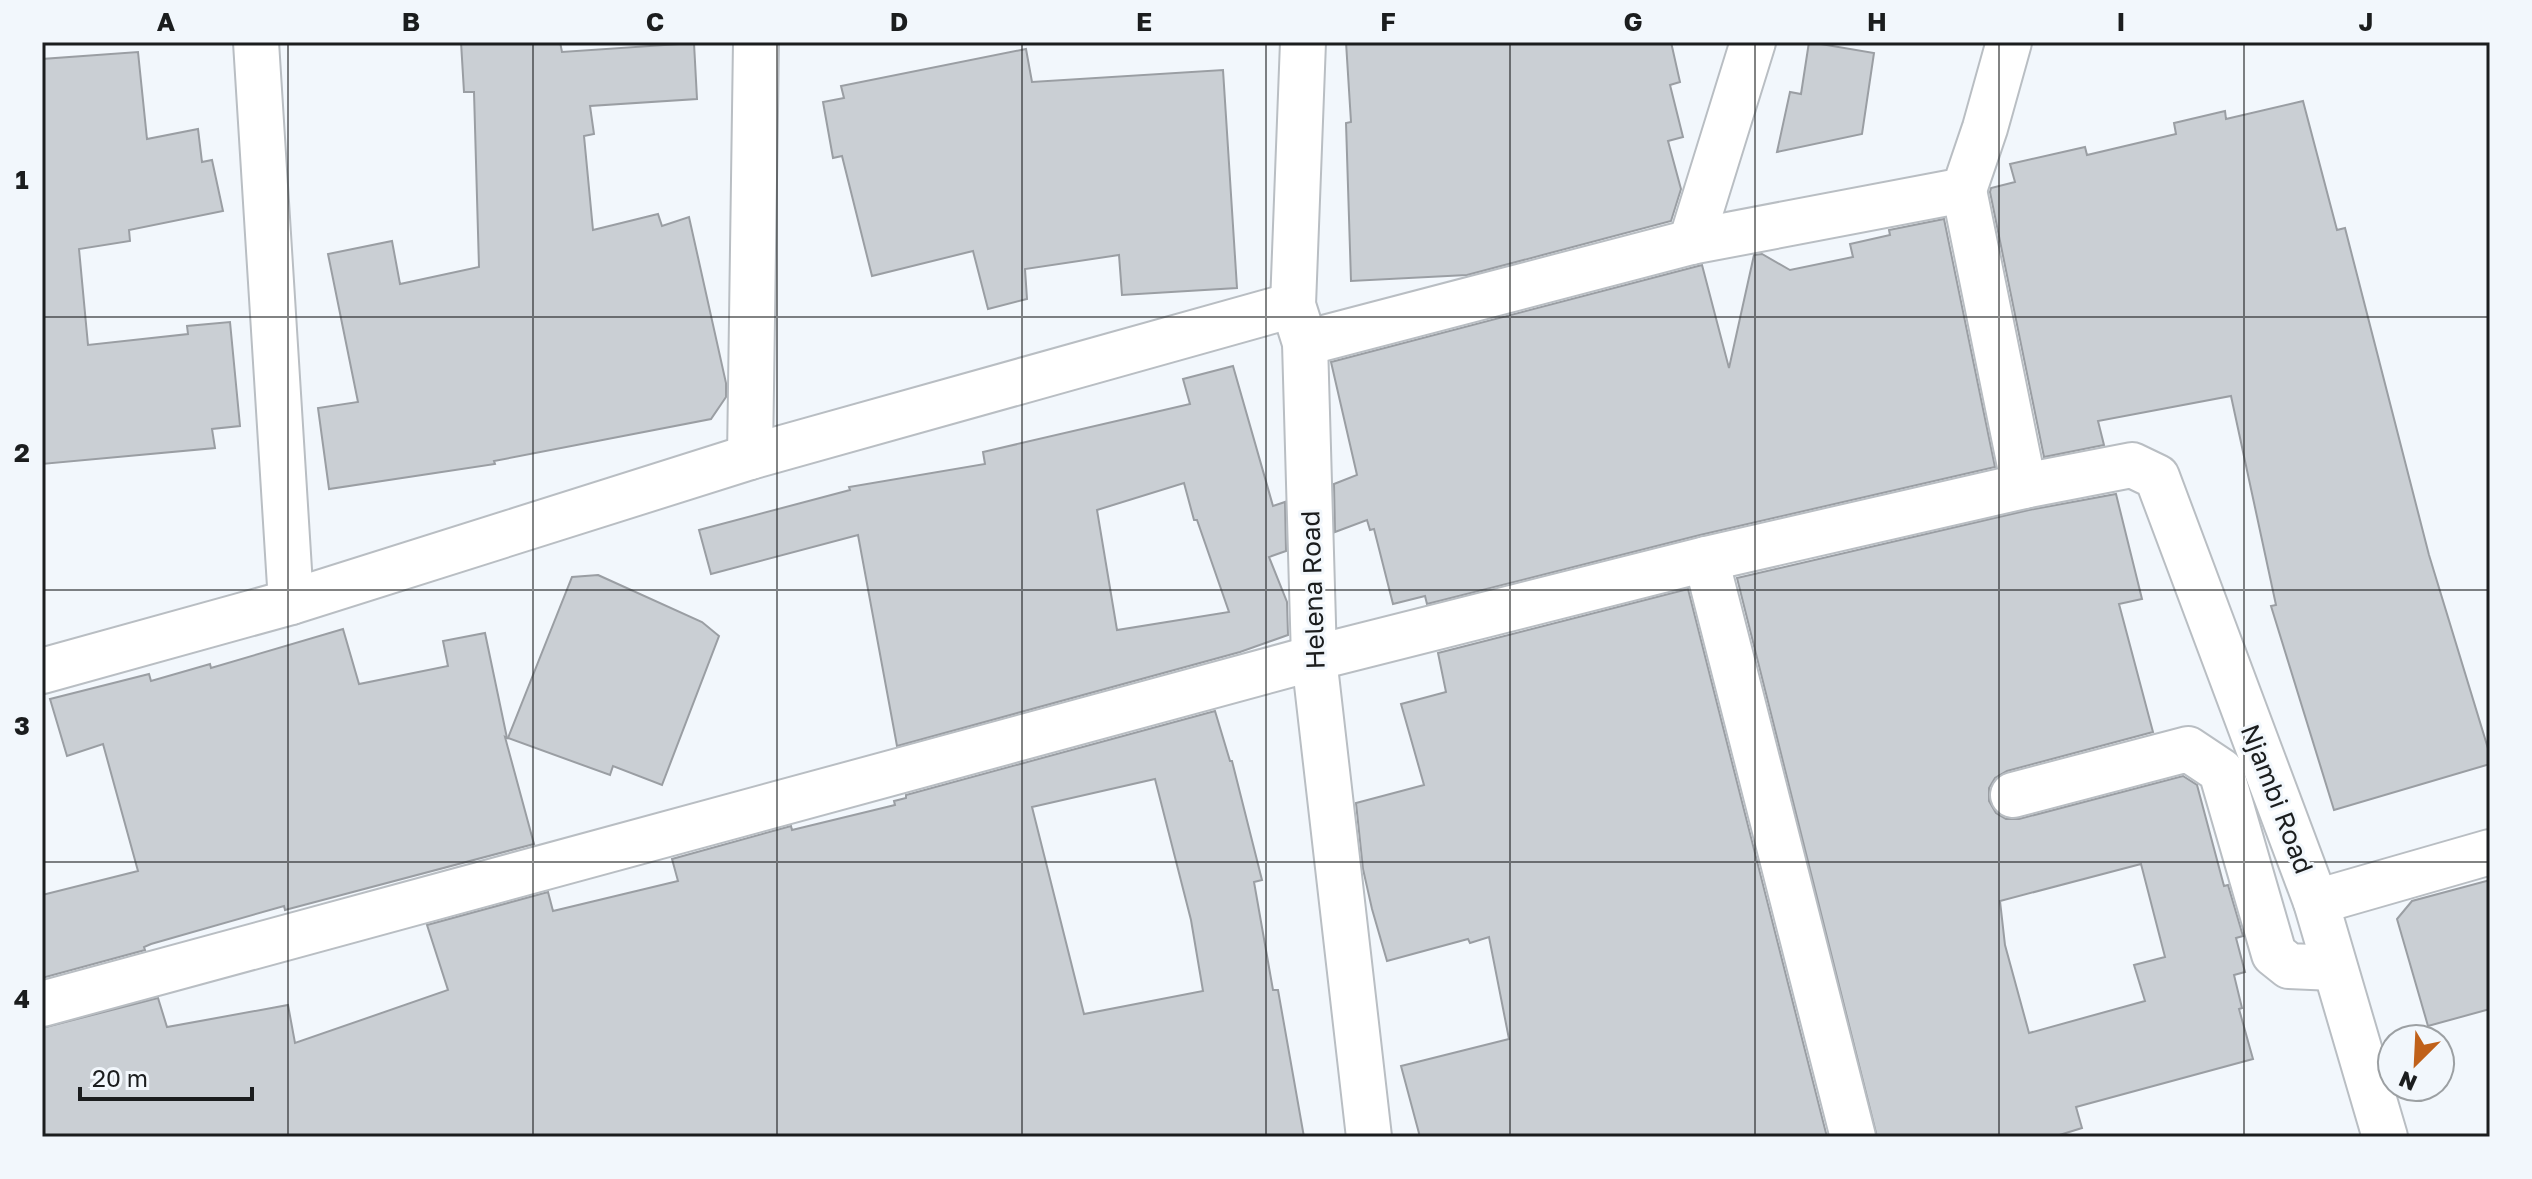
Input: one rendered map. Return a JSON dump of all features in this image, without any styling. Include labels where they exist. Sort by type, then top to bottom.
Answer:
[{"type":"street","points":[[256,42],[291,602]]},
{"type":"street","points":[[750,457],[756,42]]},
{"type":"street","name":"Helena Road","points":[[1303,42],[1299,324],[1314,658],[1369,1137]]},
{"type":"street","points":[[1691,242],[1753,42]]},
{"type":"street","points":[[42,1004],[1314,658],[1706,559],[2024,486],[1964,190],[2009,42]]},
{"type":"street","points":[[42,671],[291,602],[750,457],[1299,324],[1691,242],[1964,190]]},
{"type":"street","name":"Njambi Road","points":[[2024,486],[2132,465],[2157,477],[2316,902],[2385,1137]]},
{"type":"street","points":[[1706,559],[1853,1137]]},
{"type":"street","points":[[2013,795],[2188,749],[2221,771],[2274,954],[2289,966],[2334,968]]},
{"type":"street","points":[[2316,902],[2490,852]]},
{"type":"building","points":[[461,42],[560,42],[562,52],[694,43],[697,99],[590,106],[594,134],[584,136],[593,230],[658,214],[662,226],[689,217],[726,383],[726,397],[711,419],[494,461],[495,464],[329,489],[318,408],[358,402],[328,254],[392,241],[400,284],[479,267],[474,92],[464,92]]},
{"type":"building","points":[[1346,42],[1671,42],[1680,82],[1670,85],[1683,137],[1668,141],[1681,189],[1671,221],[1467,275],[1351,281],[1346,123],[1351,122]]},
{"type":"building","points":[[1809,42],[1874,53],[1862,134],[1777,152],[1790,92],[1801,94]]},
{"type":"building","points":[[1026,49],[1032,82],[1223,70],[1237,288],[1122,295],[1119,255],[1025,269],[1027,299],[988,309],[973,251],[872,276],[842,156],[833,158],[823,102],[844,98],[841,86]]},
{"type":"building","points":[[138,52],[147,139],[198,129],[202,162],[212,160],[223,211],[129,230],[130,241],[79,249],[88,345],[188,334],[187,326],[230,322],[240,426],[212,429],[215,448],[42,464],[42,59]]},
{"type":"building","points":[[2303,101],[2337,230],[2345,228],[2429,555],[2490,755],[2490,764],[2334,810],[2271,606],[2276,605],[2231,396],[2098,421],[2104,445],[2044,457],[1990,192],[1991,188],[2015,182],[2010,164],[2085,147],[2087,155],[2176,134],[2174,123],[2225,111],[2226,119]]},
{"type":"building","points":[[1944,219],[1995,467],[1700,535],[1427,604],[1425,596],[1393,604],[1374,529],[1370,530],[1367,520],[1335,532],[1334,484],[1357,475],[1331,362],[1702,265],[1729,368],[1754,255],[1762,254],[1790,270],[1853,257],[1850,244],[1890,235],[1889,230]]},
{"type":"building","points":[[1233,366],[1273,506],[1285,502],[1286,551],[1269,557],[1287,602],[1288,635],[1240,652],[897,746],[858,535],[711,574],[699,530],[850,490],[849,487],[985,464],[983,452],[1190,404],[1183,379]],"holes":[[[1184,483],[1194,520],[1197,520],[1229,612],[1117,630],[1097,510]]]},
{"type":"building","points":[[2116,494],[2142,599],[2119,604],[2153,732],[2007,771],[1995,778],[1989,788],[1989,801],[1996,813],[2006,819],[2019,819],[2183,776],[2197,785],[2224,886],[2228,885],[2243,936],[2236,938],[2245,972],[2234,975],[2242,1008],[2239,1009],[2253,1059],[2076,1107],[2082,1128],[2053,1137],[1877,1137],[1737,578],[2029,510]],"holes":[[[2141,864],[2165,957],[2134,965],[2145,1001],[2029,1033],[2005,945],[2000,901]]]},
{"type":"building","points":[[598,575],[702,622],[719,636],[662,785],[613,766],[610,775],[508,738],[572,577]]},
{"type":"building","points":[[1688,589],[1827,1137],[1420,1137],[1401,1066],[1509,1039],[1489,937],[1470,943],[1468,939],[1387,961],[1363,869],[1356,803],[1424,785],[1401,704],[1446,692],[1438,653]]},
{"type":"building","points":[[343,629],[359,684],[448,666],[443,641],[485,633],[505,737],[534,844],[285,910],[284,906],[151,944],[144,947],[145,950],[42,978],[42,895],[138,871],[103,744],[67,756],[50,699],[149,674],[151,681],[210,664],[211,668]]},
{"type":"building","points":[[1215,711],[1232,761],[1262,880],[1254,882],[1273,990],[1278,990],[1304,1137],[42,1137],[42,1028],[158,998],[167,1027],[288,1005],[295,1043],[448,990],[427,925],[548,892],[553,911],[678,881],[672,859],[791,826],[792,830],[895,805],[894,801],[906,798],[906,795]],"holes":[[[1155,779],[1191,920],[1203,991],[1084,1014],[1032,807]]]},
{"type":"building","points":[[2490,880],[2490,1009],[2439,1023],[2427,1023],[2397,919],[2412,901]]}]
